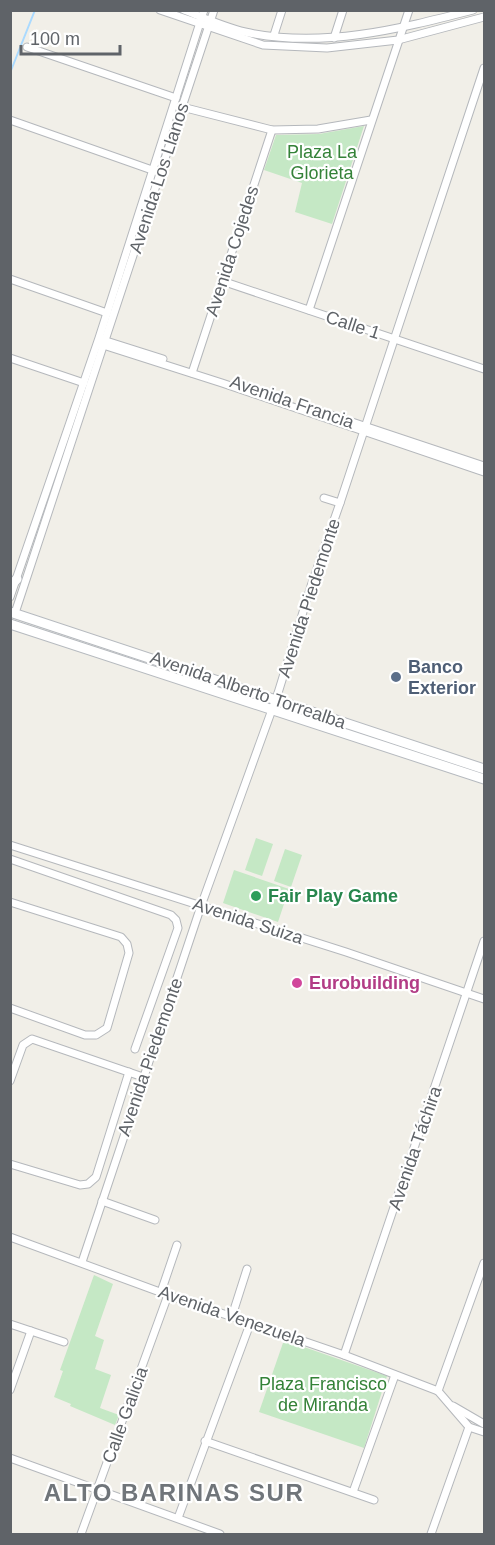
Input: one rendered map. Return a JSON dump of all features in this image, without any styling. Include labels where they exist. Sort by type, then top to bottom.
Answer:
[{"type":"main road","name":"Avenida Alberto Torrealba","points":[[13,612],[484,769]]},
{"type":"main road","name":"Avenida Alberto Torrealba","points":[[10,624],[484,779]]},
{"type":"street","points":[[160,10],[245,32],[294,38],[334,38],[403,28],[473,10]]},
{"type":"street","points":[[184,10],[263,45],[327,48],[398,40],[484,17]]},
{"type":"street","name":"Avenida Los Llanos","points":[[10,597],[84,383],[102,342],[107,313],[176,98],[205,20],[214,10]]},
{"type":"street","points":[[273,35],[282,10]]},
{"type":"street","points":[[334,38],[343,10]]},
{"type":"street","points":[[309,310],[409,10]]},
{"type":"street","name":"Avenida Los Llanos","points":[[13,612],[182,107],[205,20]]},
{"type":"street","points":[[27,47],[176,98]]},
{"type":"street","name":"Avenida Piedemonte","points":[[82,1262],[201,906],[276,700],[311,586],[484,68]]},
{"type":"street","points":[[182,107],[272,130],[318,129],[371,120]]},
{"type":"street","points":[[10,120],[152,170]]},
{"type":"street","name":"Avenida Cojedes","points":[[193,371],[272,130]]},
{"type":"street","points":[[10,279],[107,313]]},
{"type":"street","name":"Calle 1","points":[[222,281],[484,369]]},
{"type":"street","name":"Avenida Francia","points":[[102,342],[364,429],[484,472]]},
{"type":"street","points":[[10,358],[84,383]]},
{"type":"street","name":"Avenida Francia","points":[[364,429],[484,466]]},
{"type":"street","points":[[324,498],[340,503]]},
{"type":"street","name":"Avenida Suiza","points":[[10,844],[484,999]]},
{"type":"street","points":[[45,871],[49,857]]},
{"type":"street","points":[[10,859],[171,915],[176,920],[178,928],[135,1049]]},
{"type":"street","points":[[10,903],[121,937],[128,944],[129,953],[107,1028],[100,1033],[86,1035],[10,1008]]},
{"type":"street","name":"Avenida Táchira","points":[[344,1354],[415,1151],[484,941]]},
{"type":"street","points":[[10,1081],[23,1045],[32,1039],[143,1077]]},
{"type":"street","points":[[10,1164],[80,1185],[91,1183],[96,1177],[129,1072]]},
{"type":"street","points":[[102,1201],[155,1220]]},
{"type":"street","name":"Avenida Venezuela","points":[[10,1237],[250,1324],[344,1354],[438,1391]]},
{"type":"street","name":"Calle Galicia","points":[[81,1534],[165,1294],[177,1245]]},
{"type":"street","points":[[484,1263],[438,1391],[469,1427],[484,1432]]},
{"type":"street","points":[[232,1316],[248,1269]]},
{"type":"street","points":[[10,1324],[64,1342]]},
{"type":"street","points":[[178,1518],[205,1440],[250,1324]]},
{"type":"street","points":[[10,1390],[31,1331]]},
{"type":"street","points":[[353,1492],[395,1375]]},
{"type":"street","points":[[447,1404],[484,1424]]},
{"type":"street","points":[[431,1534],[469,1427]]},
{"type":"street","points":[[205,1440],[374,1500]]},
{"type":"street","points":[[10,1458],[220,1534]]},
{"type":"green space","name":"Plaza La Glorieta","points":[[364,126],[332,224],[295,212],[302,183],[264,170],[276,135],[319,134]]},
{"type":"green space","points":[[256,838],[273,844],[262,876],[245,870]]},
{"type":"green space","points":[[285,849],[302,855],[291,887],[274,881]]},
{"type":"green space","name":"Fair Play Game","points":[[234,870],[289,889],[278,922],[223,903]]},
{"type":"green space","points":[[94,1275],[113,1284],[95,1336],[104,1340],[95,1369],[111,1375],[100,1408],[119,1415],[115,1425],[54,1397],[63,1371],[60,1370]]},
{"type":"green space","name":"Plaza Francisco de Miranda","points":[[284,1340],[387,1376],[364,1448],[259,1412]]},
{"type":"waterway","points":[[10,73],[35,10]]},
{"type":"place","name":"Banco Exterior","points":[[396,677]]},
{"type":"place","name":"Fair Play Game","points":[[256,896]]},
{"type":"place","name":"Eurobuilding","points":[[297,983]]},
{"type":"district","name":"ALTO BARINAS SUR","points":[[174,1493]]}]
